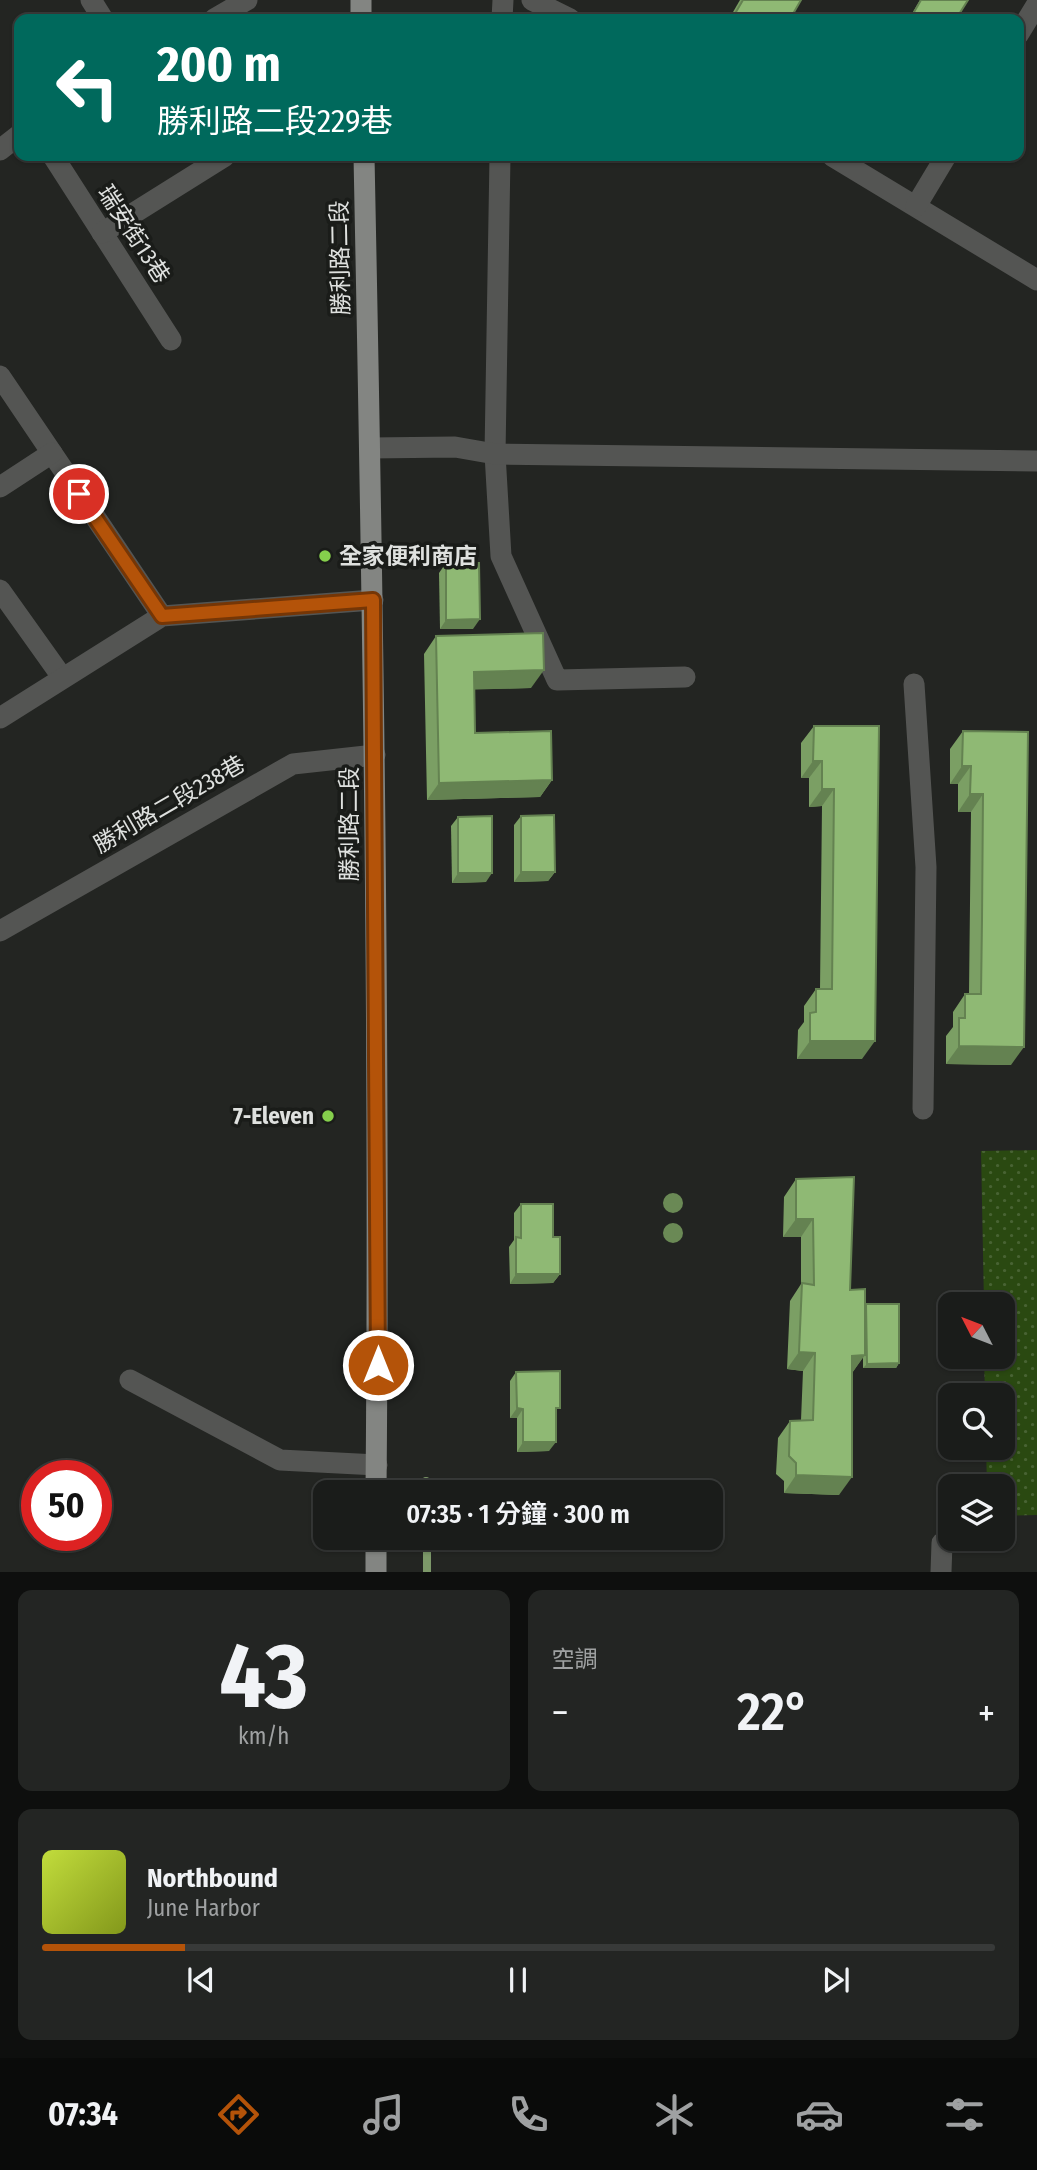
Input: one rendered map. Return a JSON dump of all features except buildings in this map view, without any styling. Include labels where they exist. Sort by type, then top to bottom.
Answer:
[{"type":"main road","name":"勝利路二段","points":[[364,161],[375,755],[376,1480]]},
{"type":"main road","points":[[376,1550],[376,1572]]},
{"type":"street","points":[[223,14],[247,0]]},
{"type":"street","points":[[532,0],[560,14]]},
{"type":"street","points":[[1024,25],[1037,4]]},
{"type":"street","points":[[0,150],[14,139]]},
{"type":"street","name":"瑞安街13巷","points":[[56,161],[171,341]]},
{"type":"street","points":[[102,233],[217,161]]},
{"type":"street","points":[[500,161],[495,454],[501,556],[556,680],[685,677]]},
{"type":"street","points":[[840,161],[1037,280]]},
{"type":"street","points":[[916,206],[943,161]]},
{"type":"street","points":[[0,376],[162,616]]},
{"type":"street","points":[[370,449],[456,447],[495,454],[1037,461]]},
{"type":"street","points":[[0,486],[52,453]]},
{"type":"street","points":[[0,590],[62,677]]},
{"type":"street","points":[[0,718],[162,616],[373,600]]},
{"type":"street","points":[[914,684],[926,867],[923,1109]]},
{"type":"street","name":"勝利路二段238巷","points":[[0,931],[293,764],[375,755]]},
{"type":"street","points":[[130,1380],[280,1460],[377,1465]]},
{"type":"street","points":[[941,1572],[942,1551]]},
{"type":"green space","points":[[1037,1150],[1037,1515],[1015,1516],[1015,1474],[987,1474],[986,1460],[1015,1460],[1015,1383],[985,1383],[984,1369],[1015,1369],[1015,1292],[984,1292],[981,1151]]},
{"type":"waterway","points":[[427,1550],[427,1572]]},
{"type":"place","name":"全家便利商店","points":[[325,556]]},
{"type":"place","name":"7-Eleven","points":[[328,1116]]},
{"type":"route","points":[[79,494],[162,616],[373,600],[378,1365]]}]
